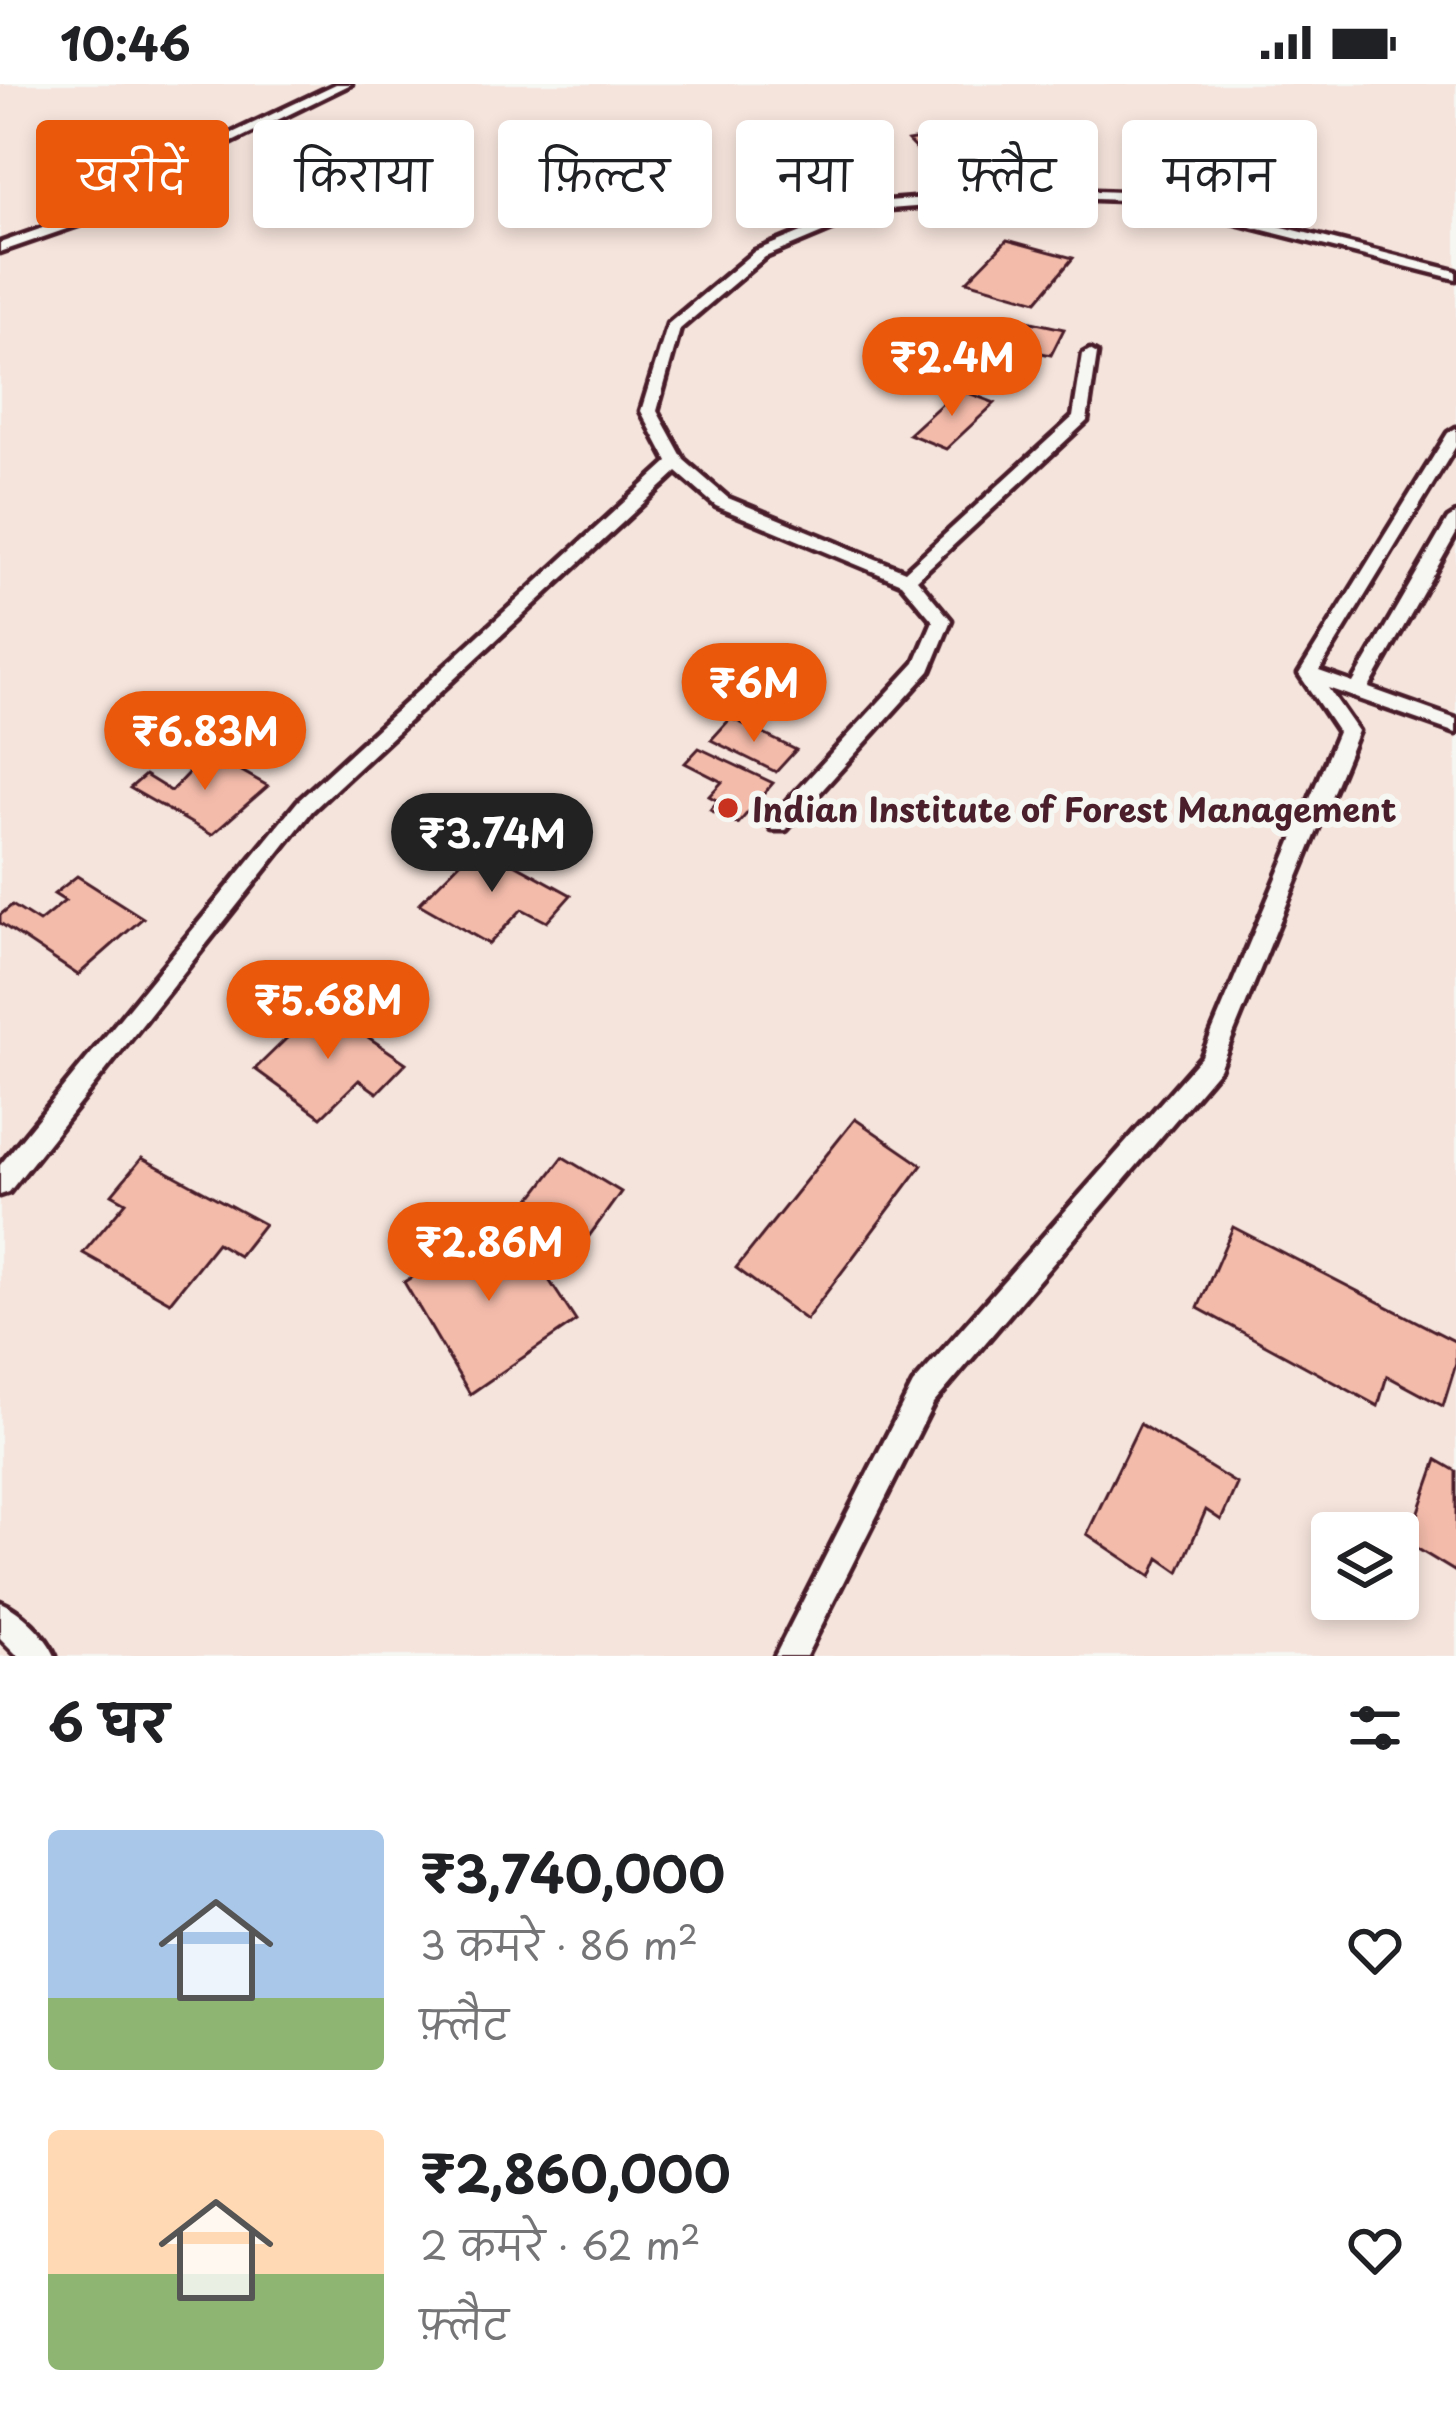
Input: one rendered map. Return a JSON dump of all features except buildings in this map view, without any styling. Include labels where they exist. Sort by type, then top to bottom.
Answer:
[{"type":"lane","points":[[0,248],[102,212],[175,165],[345,84]]},
{"type":"lane","points":[[779,824],[923,665],[941,620],[907,579],[722,502],[677,463],[649,411],[673,327],[760,254],[875,206],[1042,193],[1149,197],[1456,275]]},
{"type":"lane","points":[[907,579],[1082,418],[1090,354]]},
{"type":"lane","points":[[1308,674],[1456,433]]},
{"type":"lane","points":[[0,1184],[305,806],[677,463]]},
{"type":"lane","points":[[1358,691],[1456,519]]},
{"type":"lane","points":[[1308,674],[1456,726]]},
{"type":"lane","points":[[790,1656],[923,1394],[1211,1062],[1348,731],[1308,674]]},
{"type":"lane","points":[[0,1617],[40,1656]]},
{"type":"shaded area","name":"Indian Institute of Forest Management","points":[[0,84],[1456,84],[1456,1656],[0,1656]]},
{"type":"place","name":"Indian Institute of Forest Management","points":[[728,808]]}]
